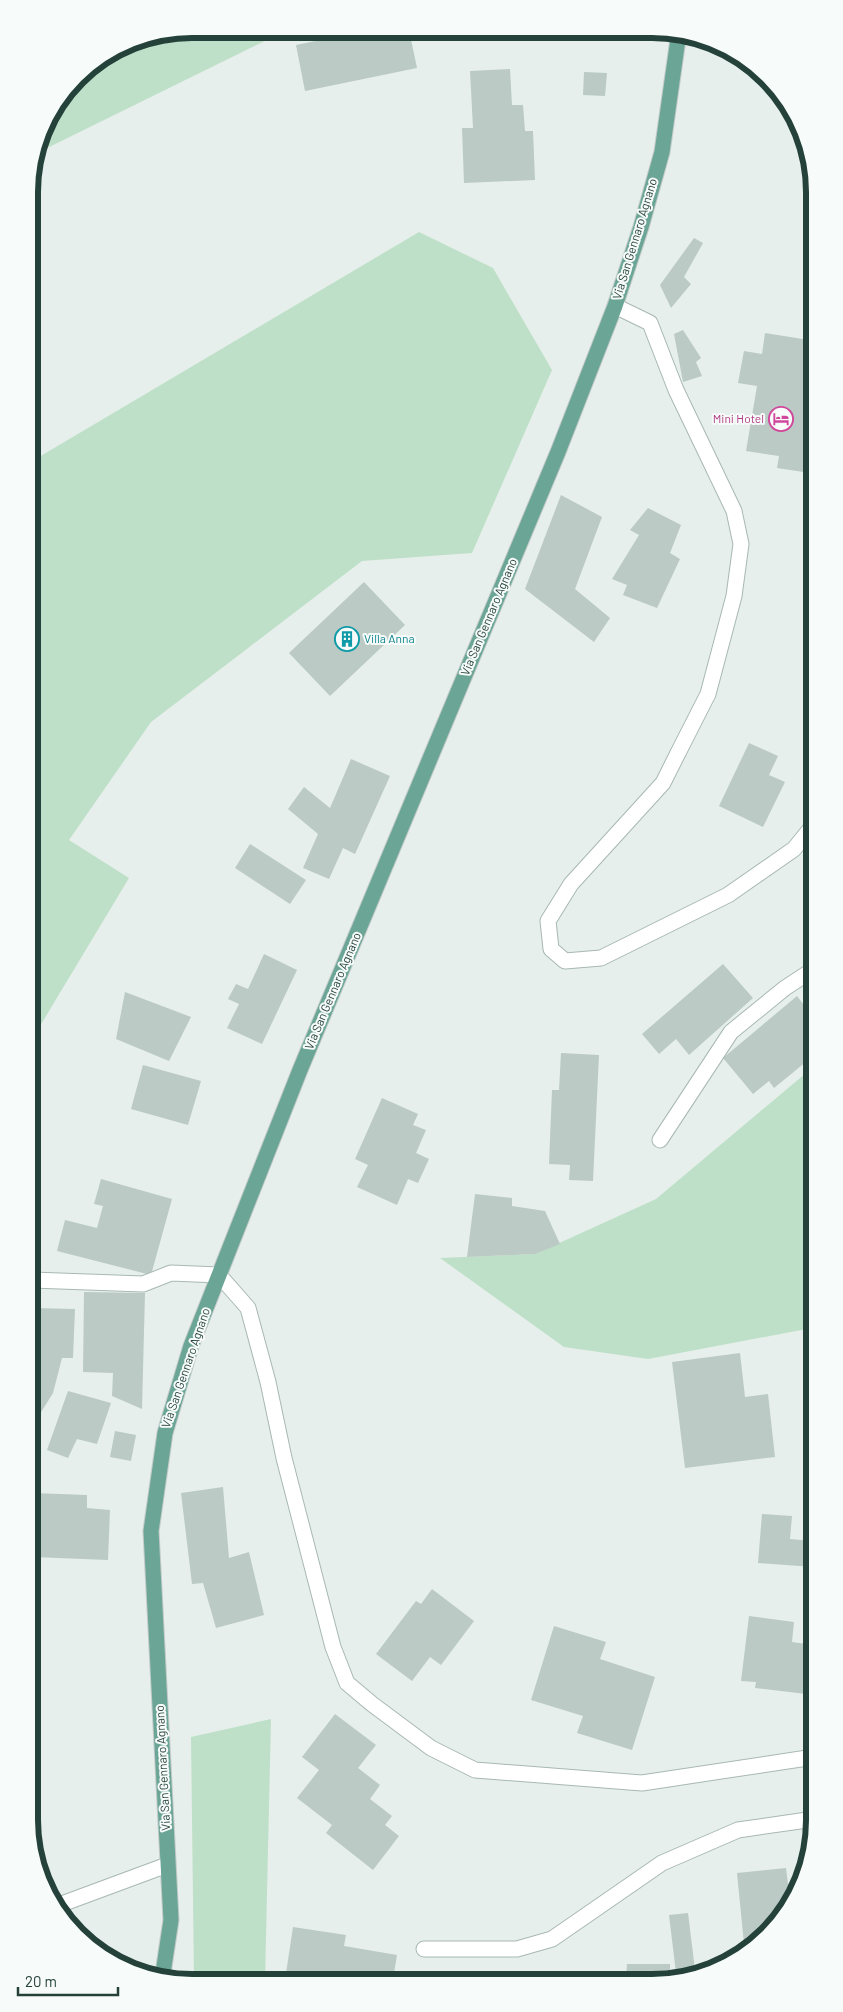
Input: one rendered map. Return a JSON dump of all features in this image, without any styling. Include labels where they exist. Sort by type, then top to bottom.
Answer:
[{"type":"main road","name":"Via San Gennaro Agnano","points":[[163,1972],[171,1920],[151,1531],[165,1433],[192,1346],[300,1070],[554,461],[615,306],[641,226],[662,152],[678,40]]},
{"type":"street","points":[[615,306],[650,324],[676,390],[734,510],[741,544],[734,596],[708,694],[663,783],[571,884],[548,921],[550,949],[565,961],[601,958],[728,894],[794,850],[806,835]]},
{"type":"street","points":[[660,1140],[732,1032],[785,988],[806,975]]},
{"type":"street","points":[[38,1280],[143,1284],[171,1273],[219,1275],[248,1308],[268,1382],[286,1467],[333,1647],[348,1683],[372,1704],[431,1748],[475,1770],[642,1783],[805,1758]]},
{"type":"street","points":[[424,1949],[516,1949],[552,1939],[662,1863],[738,1830],[805,1820]]},
{"type":"street","points":[[63,1905],[168,1865]]},
{"type":"green space","points":[[181,38],[271,38],[43,150],[53,123],[63,106],[82,82],[106,63],[132,49],[161,40]]},
{"type":"green space","points":[[419,232],[493,268],[552,370],[472,553],[362,561],[151,722],[69,840],[129,878],[40,1026],[38,1023],[39,457]]},
{"type":"green space","points":[[805,1073],[805,1329],[648,1359],[564,1347],[440,1258],[535,1254],[656,1199]]},
{"type":"green space","points":[[271,1719],[265,1974],[194,1974],[191,1737]]},
{"type":"building","points":[[331,38],[411,38],[417,68],[305,91],[296,45]]},
{"type":"building","points":[[510,69],[512,105],[523,105],[525,131],[533,131],[535,180],[464,183],[462,128],[473,128],[470,71]]},
{"type":"building","points":[[584,72],[607,73],[605,96],[583,95]]},
{"type":"building","points":[[694,238],[703,243],[684,277],[691,284],[671,308],[660,285]]},
{"type":"building","points":[[683,330],[701,358],[696,362],[702,376],[683,382],[674,334]]},
{"type":"building","name":"Mini Hotel","points":[[765,333],[806,340],[806,472],[777,468],[779,456],[746,451],[757,386],[738,383],[744,351],[762,354]]},
{"type":"building","points":[[561,495],[602,517],[575,589],[610,618],[594,642],[525,589]]},
{"type":"building","points":[[648,508],[681,525],[670,553],[680,559],[657,608],[623,595],[627,585],[612,579],[639,535],[630,530]]},
{"type":"building","name":"Villa Anna","points":[[364,582],[405,625],[330,696],[289,653]]},
{"type":"building","points":[[749,743],[778,756],[769,775],[785,782],[763,827],[719,806]]},
{"type":"building","points":[[351,759],[390,776],[355,854],[343,848],[329,879],[303,868],[318,834],[288,809],[304,787],[330,808]]},
{"type":"building","points":[[250,844],[306,880],[290,904],[235,868]]},
{"type":"building","points":[[264,954],[297,970],[262,1044],[227,1028],[239,1004],[228,999],[236,984],[248,989]]},
{"type":"building","points":[[723,964],[753,998],[689,1055],[676,1039],[659,1054],[642,1034]]},
{"type":"building","points":[[125,992],[191,1017],[169,1061],[116,1039]]},
{"type":"building","points":[[797,996],[806,1007],[805,1062],[774,1088],[769,1081],[753,1094],[723,1058]]},
{"type":"building","points":[[561,1053],[599,1055],[593,1181],[569,1180],[570,1165],[549,1164],[552,1090],[559,1090]]},
{"type":"building","points":[[143,1065],[201,1081],[188,1125],[131,1109]]},
{"type":"building","points":[[382,1098],[418,1114],[413,1125],[426,1130],[416,1153],[429,1159],[418,1183],[408,1179],[397,1205],[357,1187],[368,1165],[355,1159]]},
{"type":"building","points":[[101,1179],[172,1199],[151,1275],[57,1251],[65,1220],[97,1228],[103,1206],[94,1204]]},
{"type":"building","points":[[475,1194],[512,1198],[512,1206],[545,1211],[560,1244],[535,1254],[467,1257]]},
{"type":"building","points":[[84,1292],[145,1293],[142,1409],[112,1396],[113,1373],[83,1372]]},
{"type":"building","points":[[38,1308],[75,1309],[73,1358],[62,1358],[53,1393],[38,1417]]},
{"type":"building","points":[[740,1353],[745,1397],[768,1394],[775,1457],[685,1468],[672,1362]]},
{"type":"building","points":[[68,1391],[111,1403],[97,1444],[77,1439],[68,1458],[47,1450]]},
{"type":"building","points":[[115,1431],[136,1435],[131,1461],[110,1457]]},
{"type":"building","points":[[223,1487],[229,1558],[249,1552],[264,1615],[216,1628],[203,1583],[192,1584],[181,1493]]},
{"type":"building","points":[[38,1493],[87,1495],[87,1508],[110,1510],[108,1560],[38,1557]]},
{"type":"building","points":[[762,1514],[792,1516],[790,1539],[805,1540],[805,1566],[758,1563]]},
{"type":"building","points":[[432,1589],[474,1621],[441,1665],[430,1657],[412,1681],[376,1654],[416,1601],[421,1604]]},
{"type":"building","points":[[749,1616],[794,1622],[792,1642],[805,1644],[805,1694],[755,1688],[756,1682],[741,1681]]},
{"type":"building","points":[[554,1626],[606,1642],[600,1659],[655,1677],[632,1750],[577,1733],[583,1716],[531,1700]]},
{"type":"building","points":[[805,1701],[805,1718],[803,1718]]},
{"type":"building","points":[[335,1714],[376,1745],[358,1768],[380,1785],[370,1799],[392,1816],[385,1825],[399,1836],[373,1870],[326,1833],[332,1825],[297,1798],[319,1770],[302,1757]]},
{"type":"building","points":[[786,1868],[788,1884],[792,1883],[774,1914],[744,1943],[737,1873]]},
{"type":"building","points":[[688,1913],[695,1968],[676,1972],[669,1915]]},
{"type":"building","points":[[293,1927],[346,1935],[344,1946],[397,1955],[394,1974],[286,1974]]},
{"type":"building","points":[[627,1964],[670,1964],[670,1973],[626,1974]]},
{"type":"place","name":"Mini Hotel","points":[[781,419]]},
{"type":"place","name":"Villa Anna","points":[[347,639]]}]
